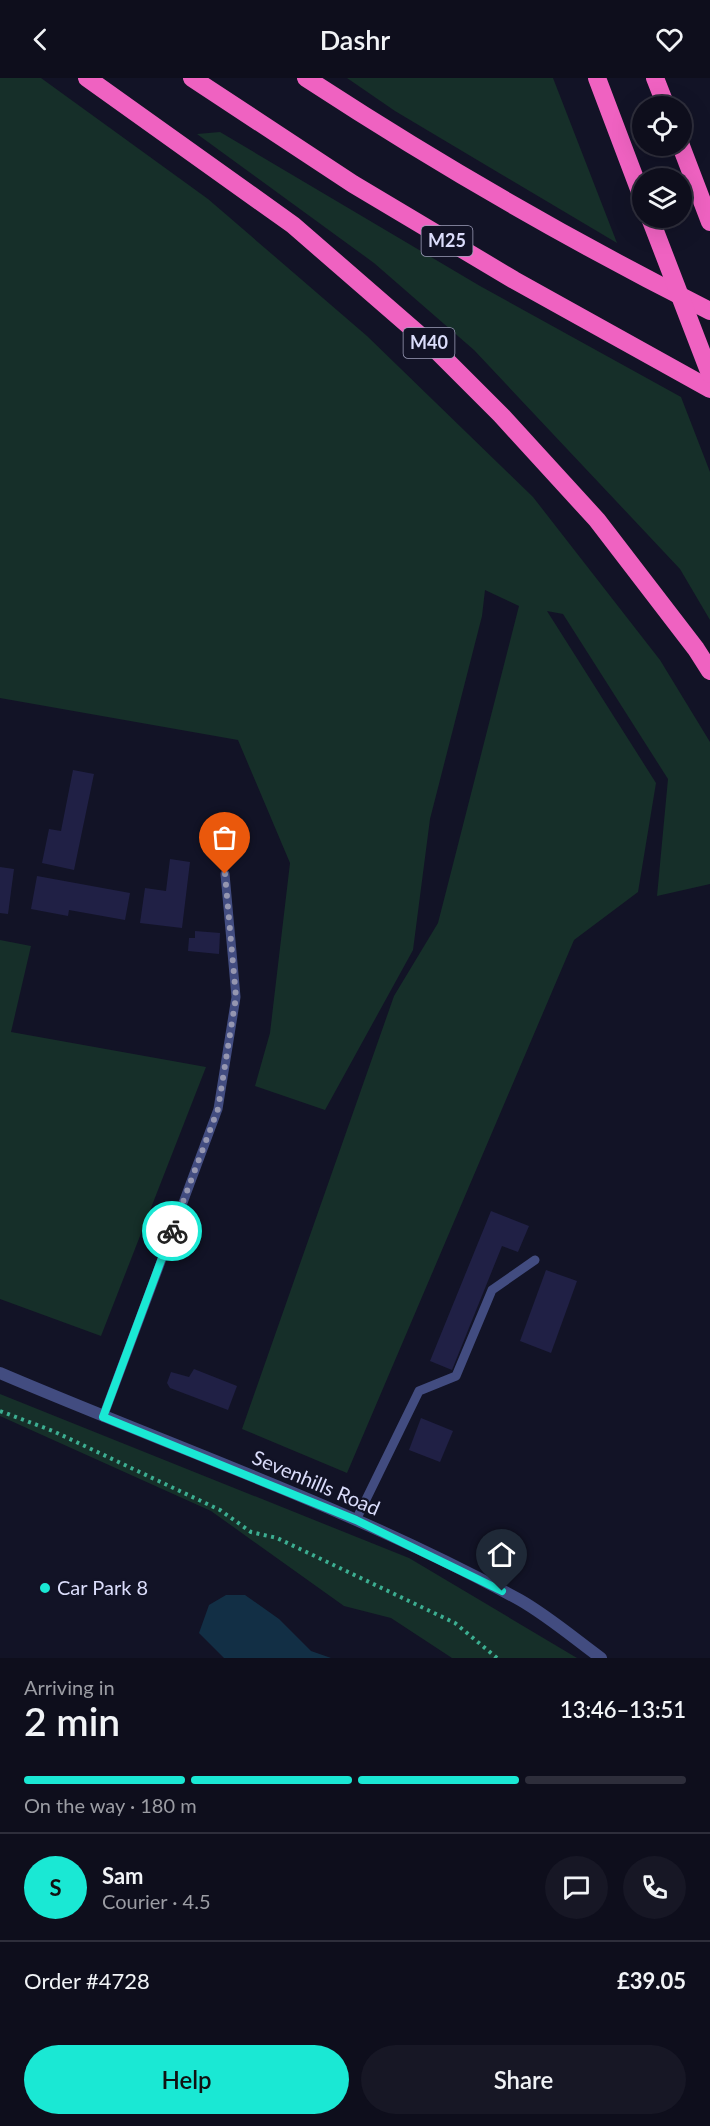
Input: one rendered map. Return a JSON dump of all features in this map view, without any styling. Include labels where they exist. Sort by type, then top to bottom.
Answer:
[{"type":"highway","name":"M40","points":[[87,78],[293,225],[430,344],[501,415],[597,520],[696,649],[710,671]]},
{"type":"highway","name":"M25","points":[[192,78],[352,184],[514,280],[710,389]]},
{"type":"highway","points":[[306,78],[490,192],[621,266],[710,311]]},
{"type":"highway","points":[[597,78],[632,171]]},
{"type":"highway","points":[[655,78],[662,96]]},
{"type":"highway","points":[[685,156],[710,222]]},
{"type":"highway","points":[[654,228],[710,374]]},
{"type":"street","name":"Sevenhills Road","points":[[0,1373],[356,1520],[522,1602],[601,1658]]},
{"type":"lane","points":[[103,1417],[218,1109],[236,997],[225,874]]},
{"type":"lane","points":[[356,1520],[419,1391],[456,1376],[492,1290],[536,1260]]},
{"type":"path","points":[[0,1412],[53,1431],[220,1510],[250,1532],[277,1538],[455,1623],[497,1658]]},
{"type":"green space","points":[[0,78],[41,78],[208,199],[367,336],[533,497],[660,660],[710,742],[710,884],[657,896],[668,779],[563,614],[547,611],[656,783],[638,892],[574,940],[347,1473],[242,1429],[394,996],[438,923],[519,606],[485,590],[482,616],[430,819],[413,950],[325,1110],[255,1086],[270,1033],[290,863],[238,740],[0,698]]},
{"type":"green space","points":[[347,78],[553,78],[617,243],[395,111]]},
{"type":"green space","points":[[220,132],[480,286],[681,397],[710,472],[710,620],[680,569],[474,350],[374,263],[197,134]]},
{"type":"green space","points":[[0,940],[31,946],[11,1032],[206,1067],[101,1336],[0,1299]]},
{"type":"green space","points":[[0,1394],[409,1558],[577,1658],[452,1658],[391,1618],[344,1606],[211,1511],[0,1416]]},
{"type":"water","points":[[226,1595],[245,1595],[279,1619],[311,1651],[331,1658],[224,1658],[199,1633],[209,1605]]},
{"type":"building","points":[[73,770],[94,774],[74,870],[42,863],[49,829],[61,831]]},
{"type":"building","points":[[170,859],[190,862],[182,928],[140,923],[145,888],[166,891]]},
{"type":"building","points":[[0,867],[14,869],[8,914],[0,913]]},
{"type":"building","points":[[37,876],[130,893],[125,920],[69,910],[68,916],[31,909]]},
{"type":"building","points":[[195,931],[220,933],[219,954],[188,951],[189,938],[195,938]]},
{"type":"building","points":[[491,1211],[529,1226],[518,1252],[502,1246],[452,1370],[430,1361]]},
{"type":"building","points":[[546,1270],[577,1281],[551,1353],[520,1341]]},
{"type":"building","points":[[194,1369],[237,1386],[228,1410],[170,1388],[167,1383],[171,1372],[189,1377]]},
{"type":"building","points":[[421,1418],[453,1431],[440,1462],[409,1450]]},
{"type":"way so far","points":[[172,1231],[218,1109],[236,997],[225,874]]},
{"type":"place","name":"Car Park 8","points":[[45,1588]]},
{"type":"route","points":[[172,1231],[103,1417],[356,1520],[502,1591]]}]
